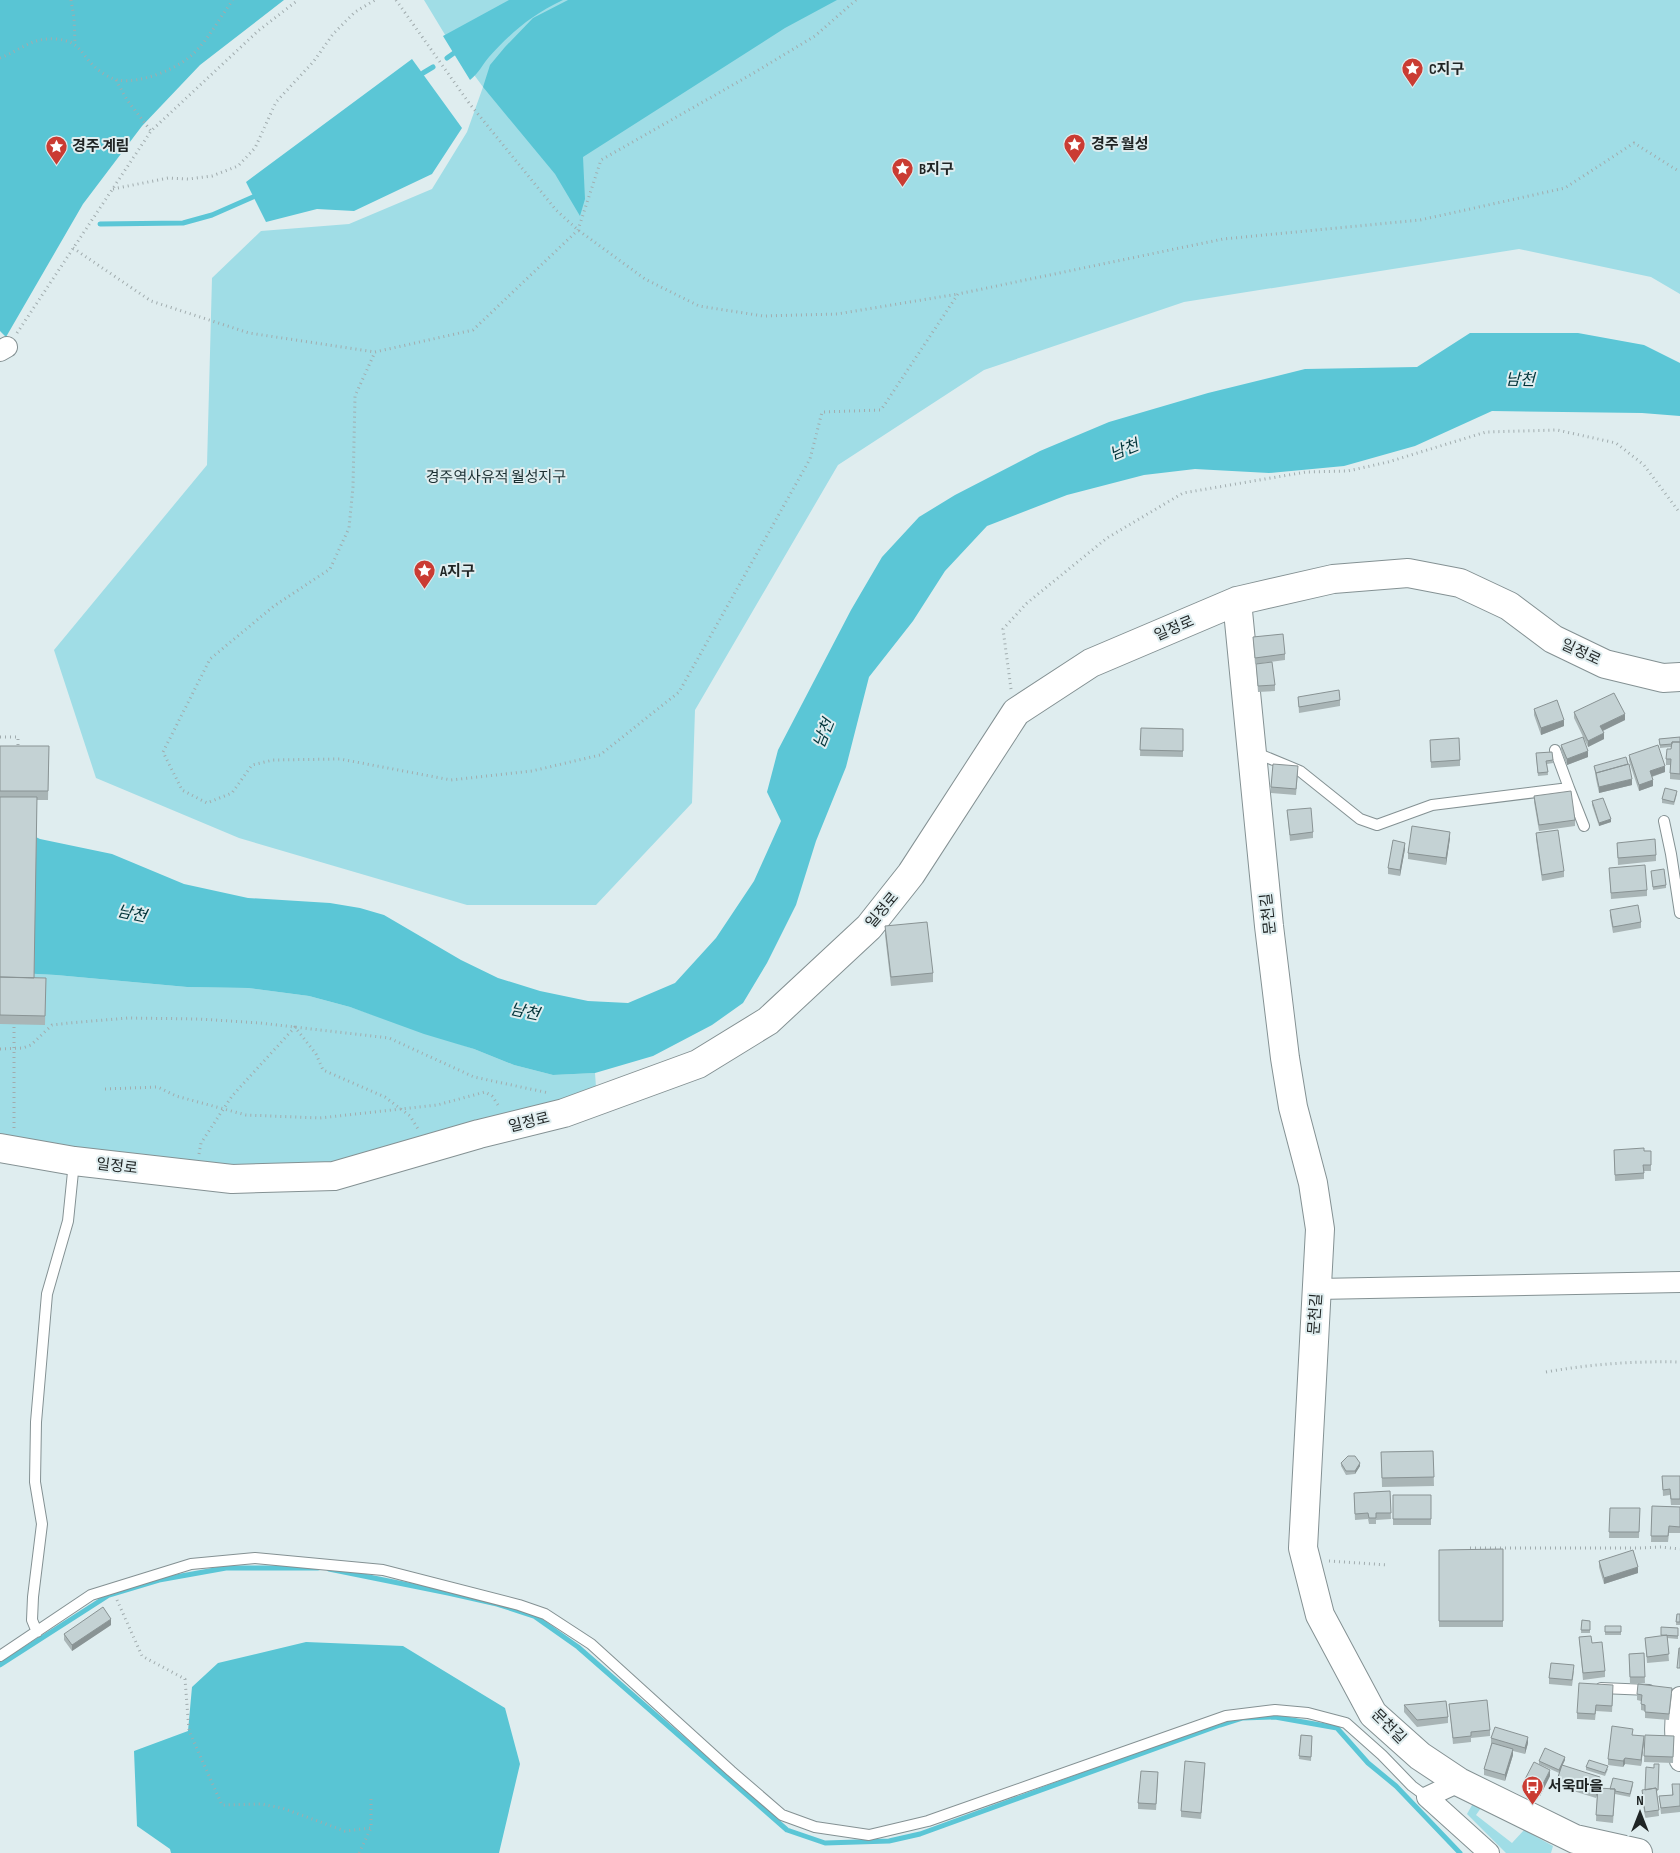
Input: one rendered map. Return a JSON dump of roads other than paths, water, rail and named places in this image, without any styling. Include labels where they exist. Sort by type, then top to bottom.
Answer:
[{"type":"street","name":"일정로","points":[[7,1149],[74,1161],[232,1180],[334,1176],[479,1134],[564,1113],[698,1064],[768,1021],[869,926],[911,874],[1016,712],[1091,663],[1237,602],[1333,578],[1408,573],[1460,583],[1509,606],[1553,639],[1604,664],[1663,678],[1680,677]]},
{"type":"street","name":"문천길","points":[[1237,602],[1251,751],[1285,1058],[1294,1107],[1313,1183],[1320,1229],[1303,1548],[1320,1615],[1373,1714],[1420,1756],[1459,1782],[1575,1839],[1638,1853]]},
{"type":"street","points":[[1317,1289],[1680,1282]]},
{"type":"street","points":[[1677,1694],[1676,1733],[1677,1754],[1680,1761]]},
{"type":"street","points":[[1459,1782],[1427,1797],[1489,1853]]},
{"type":"lane","points":[[1554,750],[1584,826]]},
{"type":"lane","points":[[1251,751],[1300,771],[1360,819],[1377,826],[1432,805],[1569,788]]},
{"type":"lane","points":[[1664,822],[1680,913]]},
{"type":"lane","points":[[37,1632],[32,1620],[33,1597],[42,1524],[35,1482],[36,1422],[47,1294],[68,1221],[74,1161]]},
{"type":"lane","points":[[0,1656],[91,1595],[191,1564],[255,1558],[383,1570],[520,1604],[545,1614],[591,1644],[782,1815],[815,1827],[869,1835],[928,1821],[1226,1716],[1275,1710],[1308,1713],[1346,1723],[1382,1755],[1412,1786],[1427,1797]]},
{"type":"lane","points":[[1590,1687],[1657,1691]]},
{"type":"water","points":[[509,0],[563,0],[531,18],[514,32],[489,57],[470,80],[443,36]]},
{"type":"water","points":[[412,59],[462,128],[432,174],[354,211],[317,209],[266,222],[246,182]]},
{"type":"water","name":"남천","points":[[1470,333],[1578,333],[1644,345],[1680,363],[1680,416],[1642,413],[1492,411],[1415,446],[1344,466],[1269,473],[1195,469],[1144,475],[1067,495],[987,526],[945,571],[913,621],[869,677],[846,767],[816,841],[796,905],[767,963],[743,1003],[712,1025],[653,1056],[595,1073],[553,1075],[514,1065],[474,1049],[424,1034],[350,1007],[309,996],[248,988],[187,987],[0,972],[0,820],[40,839],[112,854],[184,884],[248,898],[330,903],[360,908],[384,915],[461,960],[498,978],[540,991],[588,1001],[628,1003],[675,983],[716,938],[754,881],[781,821],[767,792],[778,750],[851,610],[882,557],[919,517],[955,495],[1040,451],[1109,422],[1208,393],[1305,369],[1417,367]]},
{"type":"waterway","points":[[447,58],[454,53]]},
{"type":"waterway","points":[[423,73],[433,67]]},
{"type":"waterway","points":[[100,224],[183,223],[212,215],[253,197]]},
{"type":"waterway","points":[[0,1665],[109,1595],[159,1580],[226,1568],[318,1568]]},
{"type":"waterway","points":[[329,1569],[497,1604],[534,1616],[578,1647],[787,1830],[825,1843],[889,1841],[920,1834],[1220,1725],[1242,1718],[1275,1717],[1337,1728],[1368,1763],[1396,1786],[1460,1853]]},
{"type":"place","name":"C지구","points":[[1413,88]]},
{"type":"place","name":"경주 월성","points":[[1075,163]]},
{"type":"place","name":"경주 계림","points":[[56,165]]},
{"type":"place","name":"B지구","points":[[903,188]]},
{"type":"place","name":"A지구","points":[[424,590]]},
{"type":"place","name":"서욱마을","points":[[1532,1805]]},
{"type":"park label","name":"경주역사유적 월성지구","points":[[496,477]]}]
